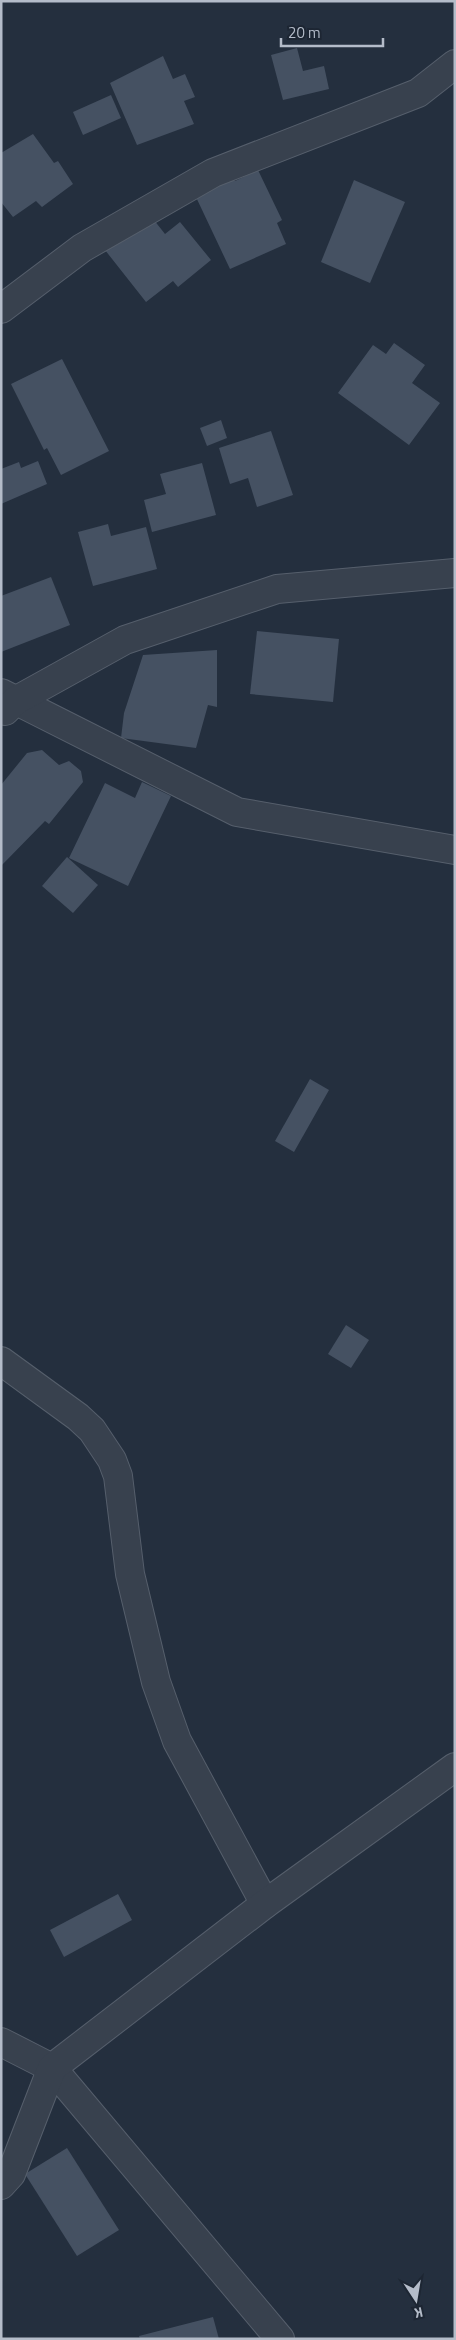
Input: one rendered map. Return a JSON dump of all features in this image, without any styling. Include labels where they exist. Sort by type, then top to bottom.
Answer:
[{"type":"street","points":[[1,308],[82,248],[213,173],[418,93],[455,64]]},
{"type":"street","points":[[6,703],[126,640],[277,589],[455,573]]},
{"type":"street","points":[[6,703],[237,812],[455,850]]},
{"type":"street","points":[[1,1361],[78,1417],[97,1437],[112,1460],[118,1476],[122,1525],[138,1612],[159,1691],[176,1741],[265,1904]]},
{"type":"street","points":[[1,2185],[11,2174],[52,2068],[265,1904],[455,1767]]},
{"type":"street","points":[[1,2042],[52,2068],[280,2339]]},
{"type":"building","points":[[297,48],[303,71],[324,66],[329,89],[283,100],[271,55]]},
{"type":"building","points":[[163,56],[173,79],[185,74],[195,97],[184,101],[194,124],[137,145],[110,83]]},
{"type":"building","points":[[111,95],[121,118],[83,135],[73,112]]},
{"type":"building","points":[[33,134],[54,163],[58,161],[73,184],[42,207],[36,201],[13,217],[1,202],[1,153]]},
{"type":"building","points":[[258,170],[282,220],[277,223],[286,244],[230,269],[195,195],[206,194],[205,185],[227,174],[235,181]]},
{"type":"building","points":[[354,180],[405,202],[370,283],[321,262]]},
{"type":"building","points":[[150,215],[165,234],[180,222],[211,260],[178,287],[173,281],[146,302],[105,250]]},
{"type":"building","points":[[394,343],[425,365],[412,383],[440,403],[409,445],[338,393],[373,345],[386,354]]},
{"type":"building","points":[[62,359],[109,451],[61,475],[47,448],[44,450],[11,384]]},
{"type":"building","points":[[221,420],[227,438],[207,446],[200,428]]},
{"type":"building","points":[[271,431],[293,495],[257,507],[248,478],[230,484],[219,448]]},
{"type":"building","points":[[38,461],[47,484],[1,504],[1,469],[19,462],[21,468]]},
{"type":"building","points":[[202,463],[216,515],[152,532],[144,500],[166,494],[160,474]]},
{"type":"building","points":[[108,524],[111,536],[146,527],[157,569],[93,586],[78,532]]},
{"type":"building","points":[[51,577],[70,625],[1,652],[1,596]]},
{"type":"building","points":[[257,631],[339,639],[333,702],[250,694]]},
{"type":"building","points":[[217,650],[217,707],[208,705],[196,748],[121,738],[124,713],[143,655]]},
{"type":"building","points":[[42,750],[59,765],[69,761],[81,771],[83,782],[49,824],[45,821],[1,866],[1,785],[27,753]]},
{"type":"building","points":[[142,782],[171,796],[128,886],[69,858],[105,783],[135,798]]},
{"type":"building","points":[[67,857],[98,885],[73,913],[42,886]]},
{"type":"building","points":[[310,1079],[329,1090],[294,1152],[275,1141]]},
{"type":"building","points":[[346,1325],[369,1340],[351,1368],[328,1354]]},
{"type":"building","points":[[118,1894],[132,1920],[64,1957],[50,1930]]},
{"type":"building","points":[[67,2148],[119,2230],[77,2256],[25,2174]]},
{"type":"building","points":[[213,2317],[219,2339],[140,2339],[139,2336]]}]
